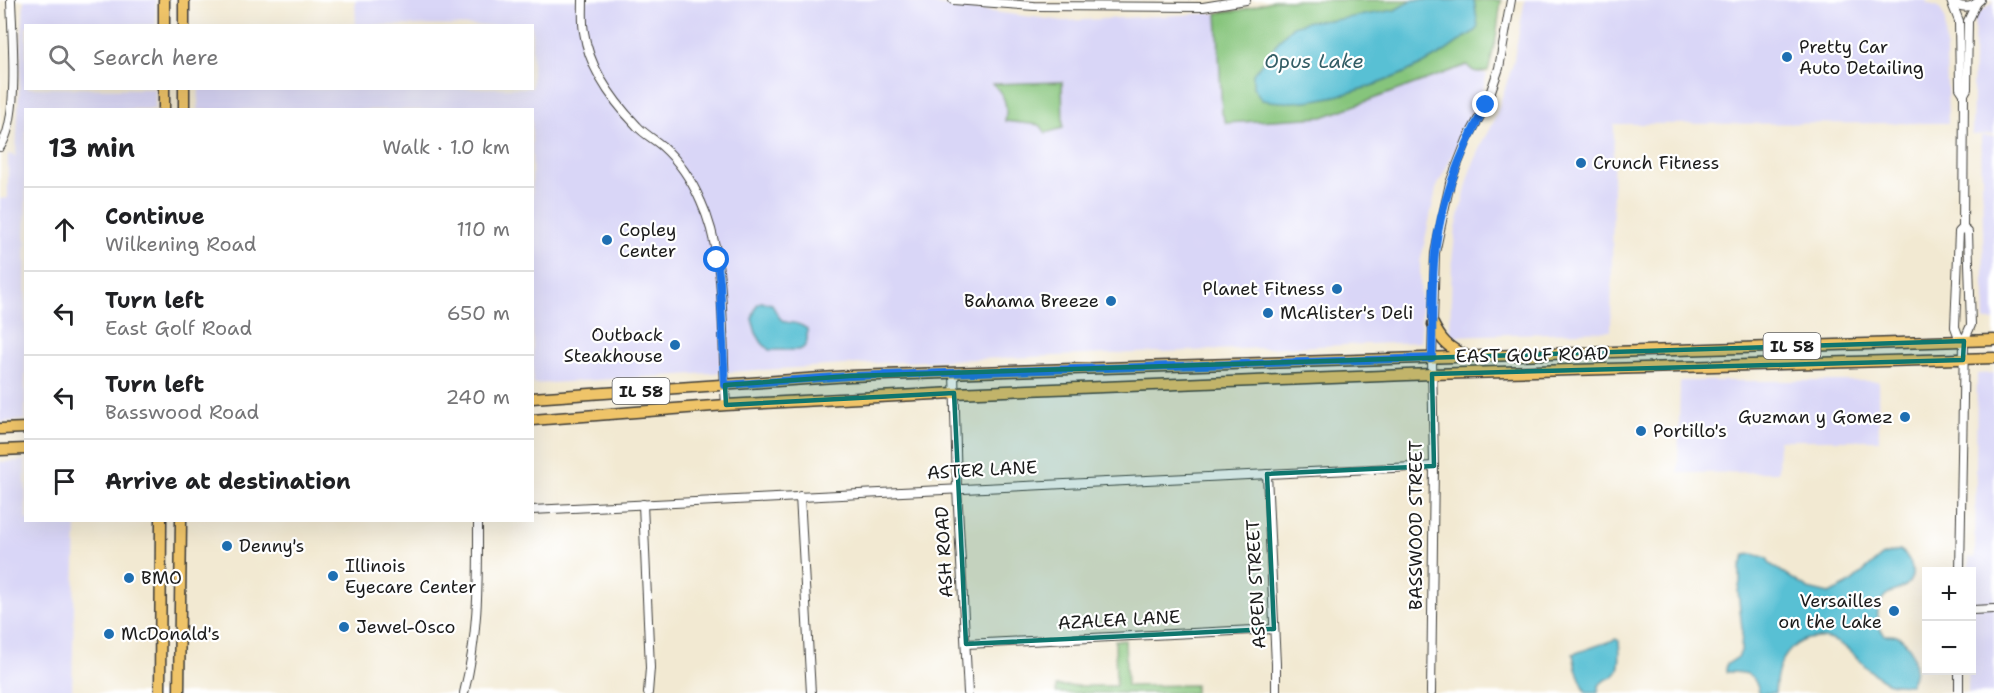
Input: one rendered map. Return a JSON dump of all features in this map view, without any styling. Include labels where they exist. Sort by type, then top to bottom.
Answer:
[{"type":"main road","points":[[164,0],[164,24]]},
{"type":"main road","points":[[184,0],[184,24]]},
{"type":"main road","points":[[164,90],[164,108]]},
{"type":"main road","points":[[184,90],[184,108]]},
{"type":"main road","points":[[1433,324],[1440,339],[1446,345],[1468,357]]},
{"type":"main road","name":"EAST GOLF ROAD","points":[[534,398],[850,376],[1994,340]]},
{"type":"main road","name":"EAST GOLF ROAD","points":[[534,420],[726,405],[954,393],[1432,374],[1994,358]]},
{"type":"main road","points":[[0,429],[24,428]]},
{"type":"main road","points":[[0,450],[24,449]]},
{"type":"main road","points":[[160,693],[161,522]]},
{"type":"main road","points":[[179,693],[181,522]]},
{"type":"street","points":[[0,147],[7,138],[12,102],[11,0]]},
{"type":"street","points":[[583,0],[584,32],[599,78],[638,127],[663,147],[687,175],[703,205],[714,242],[720,282],[726,405]]},
{"type":"street","points":[[953,0],[1034,6],[1191,7],[1214,6],[1246,0]]},
{"type":"street","name":"BASSWOOD STREET","points":[[1431,693],[1434,466],[1432,358],[1435,253],[1450,183],[1467,140],[1486,105],[1499,68],[1511,0]]},
{"type":"street","points":[[1950,1],[1961,7],[1969,7],[1978,2]]},
{"type":"street","points":[[1950,1],[1959,21],[1960,88],[1964,94],[1963,228],[1959,231],[1958,236],[1955,327],[1964,342]]},
{"type":"street","points":[[1964,94],[1968,89],[1968,21],[1978,2]]},
{"type":"street","points":[[1960,567],[1963,360],[1964,342],[1971,325],[1968,232],[1963,228]]},
{"type":"street","name":"ASH ROAD","points":[[954,372],[957,488],[968,693]]},
{"type":"street","name":"ASTER LANE","points":[[534,510],[1434,466]]},
{"type":"street","name":"ASPEN STREET","points":[[1267,474],[1276,693]]},
{"type":"street","points":[[800,496],[811,693]]},
{"type":"street","points":[[643,504],[650,668],[648,693]]},
{"type":"street","points":[[464,693],[471,665],[478,610],[478,522]]},
{"type":"street","points":[[1976,610],[1994,609]]},
{"type":"street","name":"AZALEA LANE","points":[[966,644],[1274,629]]},
{"type":"street","points":[[1959,675],[1959,693]]},
{"type":"highlighted area","points":[[1964,341],[1963,360],[1432,374],[1434,466],[1267,474],[1274,629],[966,644],[954,393],[726,405],[725,385],[850,376]]},
{"type":"shaded area","points":[[24,0],[156,0],[156,24],[24,24],[24,90],[155,90],[155,108],[24,108],[24,420],[0,422],[0,199],[8,198],[8,154],[16,156]]},
{"type":"shaded area","points":[[355,0],[899,0],[1064,21],[1217,13],[1222,113],[1226,123],[1323,117],[1468,65],[1480,73],[1487,74],[1481,96],[1436,189],[1420,263],[1421,342],[876,363],[534,384],[534,108],[198,108],[199,90],[534,90],[534,24],[356,24]]},
{"type":"shaded area","points":[[1525,0],[1927,0],[1927,3],[1939,7],[1945,18],[1948,123],[1614,124],[1611,331],[1450,336],[1452,261],[1456,228],[1471,169],[1494,121],[1513,64]]},
{"type":"shaded area","points":[[1993,0],[1994,134],[1972,135],[1975,16],[1993,3]]},
{"type":"shaded area","points":[[1981,136],[1994,136],[1994,321],[1985,321]]},
{"type":"shaded area","points":[[1994,373],[1994,693],[1968,693],[1968,675],[1976,675],[1976,567],[1969,567],[1969,557],[1975,558],[1977,374]]},
{"type":"shaded area","points":[[1680,381],[1878,381],[1879,440],[1779,440],[1778,472],[1678,473]]},
{"type":"shaded area","points":[[24,461],[24,522],[76,522],[72,693],[0,693],[0,462]]},
{"type":"green space","points":[[1274,0],[1501,0],[1496,39],[1488,71],[1476,72],[1467,65],[1323,117],[1226,123],[1222,113],[1217,13],[1241,10]]},
{"type":"green space","points":[[1062,82],[1063,128],[1046,133],[1040,125],[1005,121],[1005,101],[993,84]]},
{"type":"green space","points":[[1115,640],[1125,640],[1127,686],[1195,685],[1195,693],[1056,693],[1056,686],[1116,686]]},
{"type":"water","name":"Opus Lake","points":[[1412,0],[1474,0],[1478,26],[1476,31],[1422,64],[1354,91],[1307,101],[1284,102],[1262,100],[1253,87],[1253,74],[1293,26],[1309,21],[1334,20],[1395,10]]},
{"type":"water","points":[[761,302],[772,304],[780,319],[796,323],[807,329],[807,341],[804,346],[799,350],[769,350],[762,343],[752,319],[757,304]]},
{"type":"water","points":[[1899,550],[1911,564],[1911,580],[1902,588],[1888,593],[1883,598],[1878,609],[1878,623],[1885,635],[1899,637],[1908,646],[1915,665],[1910,684],[1886,682],[1841,645],[1823,638],[1800,642],[1791,649],[1778,672],[1775,693],[1759,693],[1755,680],[1748,674],[1726,672],[1726,665],[1738,657],[1741,651],[1742,629],[1738,591],[1740,568],[1745,555],[1753,554],[1767,558],[1770,564],[1808,589],[1829,594],[1849,584],[1882,556]]},
{"type":"water","points":[[1616,639],[1619,641],[1620,652],[1617,672],[1600,684],[1598,693],[1586,693],[1576,669],[1573,654]]},
{"type":"place","name":"Pretty Car Auto Detailing","points":[[1787,57]]},
{"type":"place","name":"Crunch Fitness","points":[[1581,163]]},
{"type":"place","name":"Copley Center","points":[[607,240]]},
{"type":"place","name":"Planet Fitness","points":[[1337,289]]},
{"type":"place","name":"Bahama Breeze","points":[[1111,301]]},
{"type":"place","name":"McAlister's Deli","points":[[1268,313]]},
{"type":"place","name":"Outback Steakhouse","points":[[675,345]]},
{"type":"place","name":"Guzman y Gomez","points":[[1905,417]]},
{"type":"place","name":"Portillo's","points":[[1641,431]]},
{"type":"place","name":"Denny's","points":[[227,546]]},
{"type":"place","name":"Illinois Eyecare Center","points":[[333,576]]},
{"type":"place","name":"BMO","points":[[129,578]]},
{"type":"place","name":"Versailles on the Lake","points":[[1894,611]]},
{"type":"place","name":"Jewel-Osco","points":[[344,627]]},
{"type":"place","name":"McDonald's","points":[[109,634]]},
{"type":"route","points":[[717,260],[725,385],[850,376],[1432,358],[1435,253],[1439,229],[1450,183],[1467,140],[1486,105]]}]
